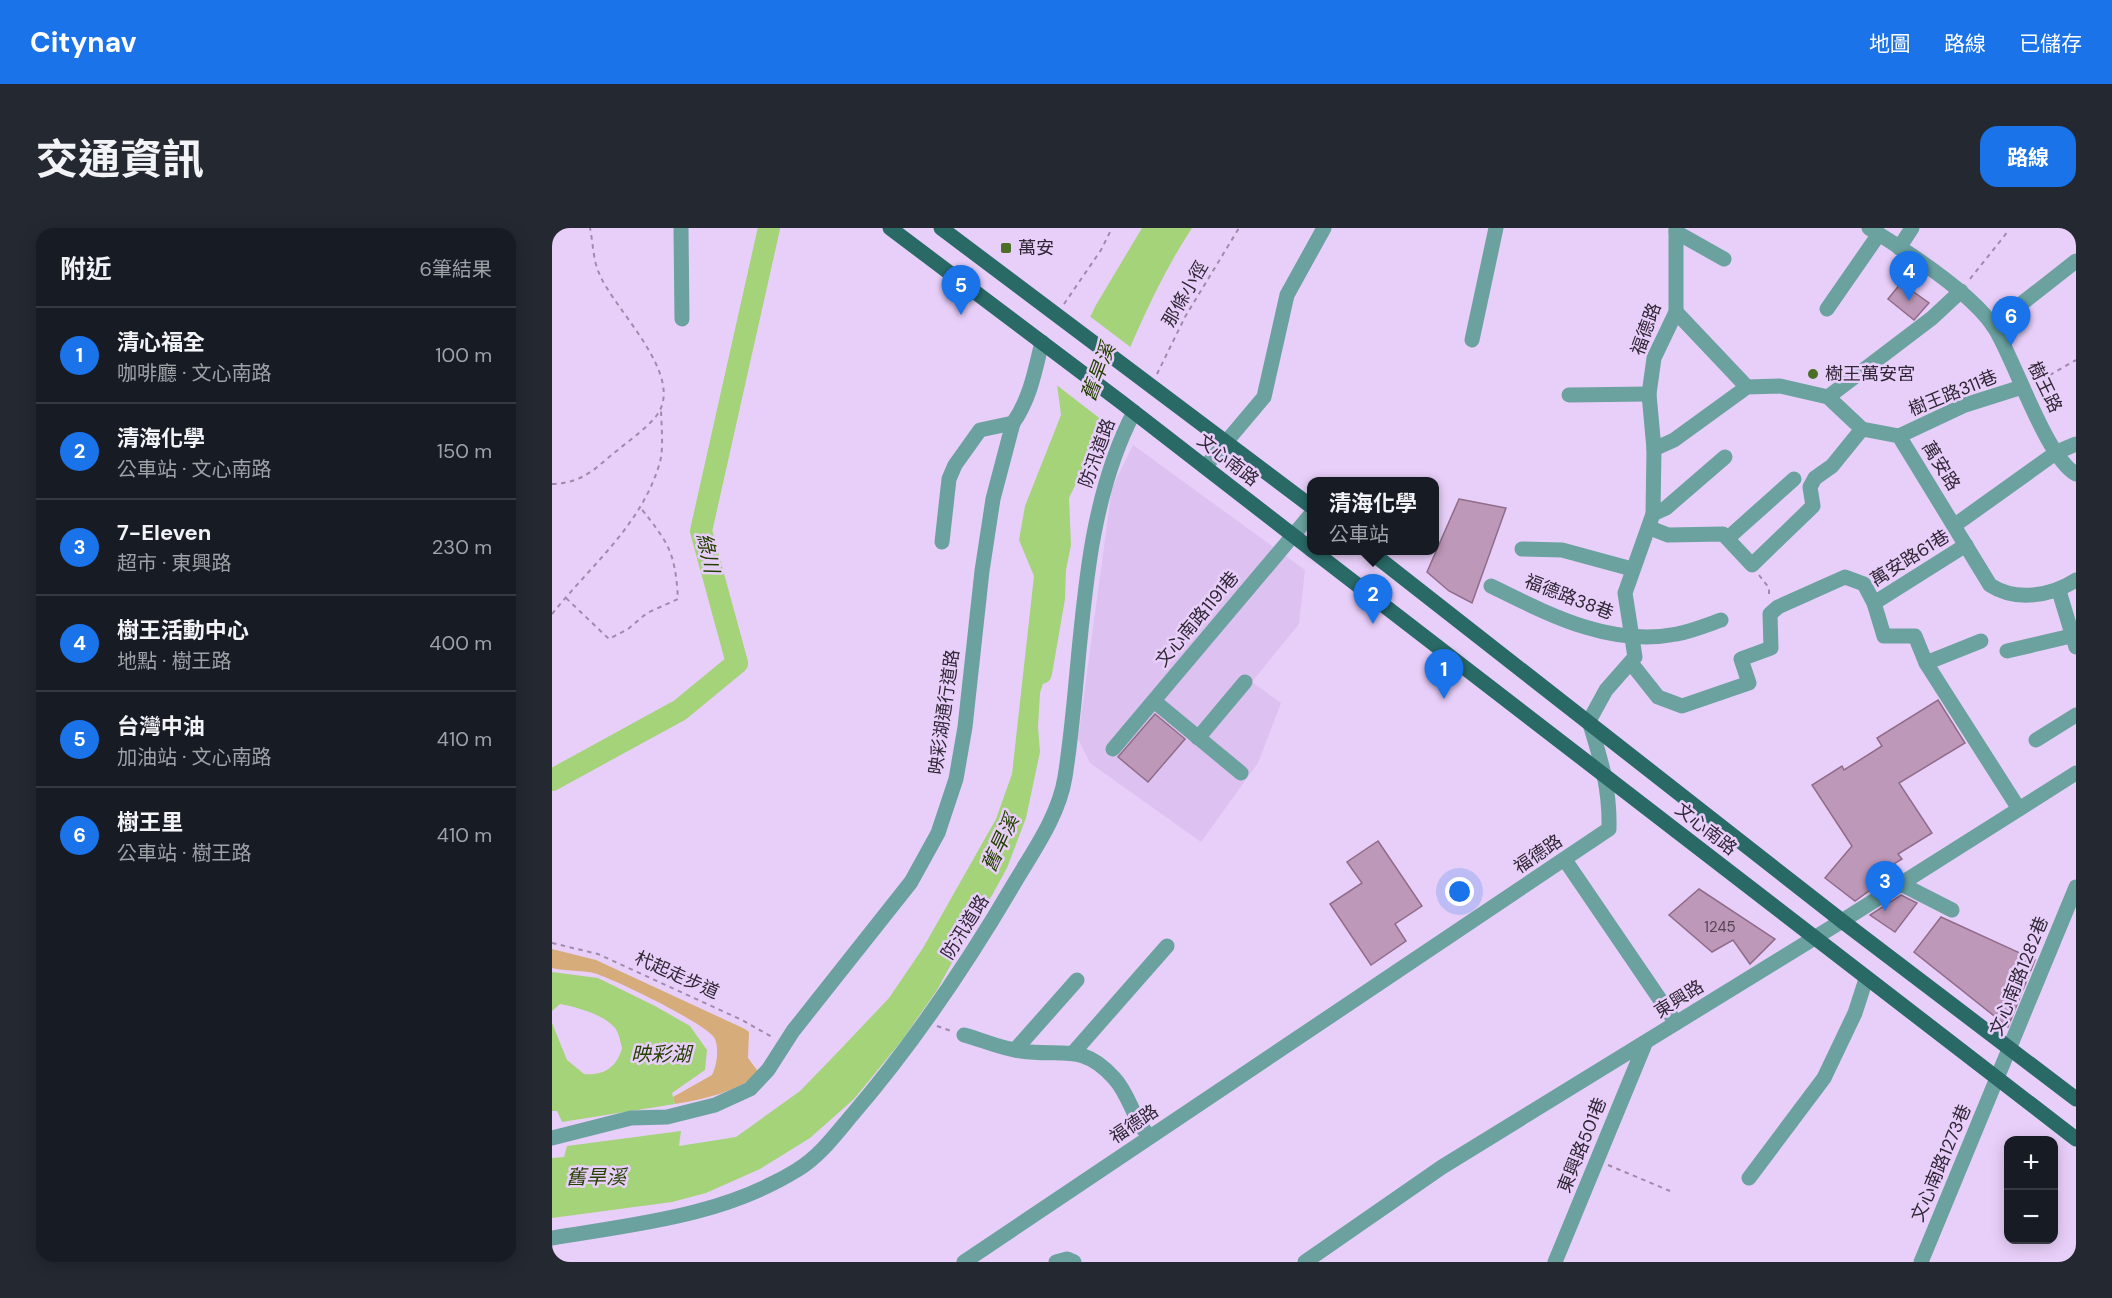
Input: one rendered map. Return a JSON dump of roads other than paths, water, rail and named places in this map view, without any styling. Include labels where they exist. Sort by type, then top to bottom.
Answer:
[{"type":"main road","points":[[890,228],[1044,344]]},
{"type":"main road","name":"文心南路","points":[[941,228],[1067,321],[1151,379],[1307,504]]},
{"type":"main road","name":"文心南路","points":[[1044,344],[1307,546]]},
{"type":"main road","name":"文心南路","points":[[1319,555],[2076,1139]]},
{"type":"main road","name":"文心南路","points":[[1374,555],[1842,921],[2076,1099]]},
{"type":"street","points":[[681,228],[682,319]]},
{"type":"street","points":[[1205,467],[1264,397],[1287,295],[1324,228]]},
{"type":"street","points":[[1472,340],[1496,228]]},
{"type":"street","points":[[1899,248],[1912,228]]},
{"type":"street","points":[[1676,230],[1724,259]]},
{"type":"street","name":"福德路","points":[[1631,663],[1635,657],[1634,638],[1624,593],[1652,521],[1654,449],[1649,394],[1654,358],[1676,312],[1676,230]]},
{"type":"street","points":[[1827,309],[1874,231]]},
{"type":"street","name":"樹王路","points":[[1874,231],[1961,291],[1994,326],[2022,387],[2056,452],[2076,474]]},
{"type":"street","points":[[1994,326],[2076,261]]},
{"type":"street","points":[[1828,397],[1932,318],[1961,291]]},
{"type":"street","points":[[1676,312],[1692,325],[1747,387]]},
{"type":"street","name":"映彩湖通行道路","points":[[552,1138],[631,1118],[667,1117],[715,1105],[750,1089],[911,882],[938,833],[958,768],[993,499],[1013,423],[1022,410],[1044,344]]},
{"type":"street","points":[[1654,449],[1674,440],[1747,387],[1780,386],[1828,397],[1862,429],[1832,466],[1815,478],[1810,487],[1813,506],[1752,565],[1723,534],[1668,535],[1652,521],[1725,457]]},
{"type":"street","name":"樹王路311巷","points":[[1899,436],[1965,405],[2022,387]]},
{"type":"street","points":[[1569,394],[1649,394]]},
{"type":"street","name":"防汛道路","points":[[552,1238],[684,1217],[732,1201],[798,1170],[831,1139],[878,1085],[926,1022],[986,932],[1054,813],[1065,779],[1077,657],[1104,481],[1118,442],[1134,412]]},
{"type":"street","points":[[942,542],[949,480],[954,465],[980,430],[1013,423]]},
{"type":"street","name":"萬安路","points":[[1862,429],[1899,436],[1990,585],[2001,592],[2017,595],[2059,591],[2076,580]]},
{"type":"street","points":[[1955,525],[2056,452],[2076,444]]},
{"type":"street","points":[[1728,538],[1794,479]]},
{"type":"street","name":"文心南路1191巷","points":[[1113,749],[1307,518]]},
{"type":"street","name":"萬安路61巷","points":[[1874,603],[1966,545]]},
{"type":"street","points":[[1522,549],[1562,550],[1632,569]]},
{"type":"street","points":[[1589,721],[1606,690],[1631,663],[1658,697],[1682,706],[1749,683],[1741,659],[1771,648],[1770,614],[1778,607],[1845,577],[1864,584],[1874,603],[1884,636],[1915,636],[1926,663],[2019,808]]},
{"type":"street","name":"福德路38巷","points":[[1491,586],[1589,630],[1634,638],[1677,634],[1721,620]]},
{"type":"street","points":[[2007,651],[2073,642],[2059,591]]},
{"type":"street","points":[[1926,663],[1981,641]]},
{"type":"street","points":[[1198,738],[1245,682]]},
{"type":"street","points":[[1154,701],[1241,773]]},
{"type":"street","points":[[2037,740],[2076,715]]},
{"type":"street","name":"福德路","points":[[964,1262],[1608,829],[1610,798],[1606,775],[1589,721]]},
{"type":"street","name":"東興路","points":[[1305,1262],[1442,1167],[1645,1044],[2076,773]]},
{"type":"street","points":[[1564,860],[1676,1023]]},
{"type":"street","points":[[1901,884],[1952,910]]},
{"type":"street","name":"文心南路1282巷","points":[[1997,1079],[2076,887]]},
{"type":"street","points":[[1073,1053],[1167,945]]},
{"type":"street","points":[[1749,1178],[1824,1078],[1855,1012],[1866,979]]},
{"type":"street","points":[[1015,1050],[1077,980]]},
{"type":"street","points":[[964,1035],[1015,1050],[1086,1055],[1114,1077],[1140,1127],[1149,1136]]},
{"type":"street","name":"東興路501巷","points":[[1554,1262],[1645,1044]]},
{"type":"street","name":"文心南路1273巷","points":[[1921,1262],[1997,1079]]},
{"type":"street","points":[[1056,1262],[1067,1259],[1074,1262]]},
{"type":"water","name":"舊旱溪","points":[[1142,228],[1192,228],[1153,297],[1100,419],[1115,431],[1084,467],[1069,498],[1071,545],[1066,570],[1046,622],[1047,671],[1040,693],[1038,727],[1040,752],[1026,818],[1007,868],[937,990],[903,1039],[854,1099],[810,1138],[760,1169],[706,1193],[672,1202],[552,1218],[552,1158],[564,1157],[567,1146],[681,1131],[679,1146],[736,1137],[800,1091],[889,998],[923,948],[996,819],[1012,774],[1034,576],[1019,540],[1025,506],[1061,415],[1057,384],[1096,305]]},
{"type":"water","name":"映彩湖","points":[[552,972],[598,978],[690,1026],[707,1050],[705,1070],[672,1093],[675,1104],[562,1122],[557,1111],[552,1111],[552,1023],[567,1060],[584,1074],[609,1069],[617,1060],[622,1048],[615,1028],[602,1018],[581,1009],[560,1004],[552,1011]]},
{"type":"waterway","name":"綠川","points":[[552,780],[680,710],[737,663],[701,531],[769,228]]},
{"type":"waterway","name":"舊旱溪","points":[[1041,673],[1054,598],[1055,569]]},
{"type":"place","name":"萬安","points":[[1006,248]]},
{"type":"place","name":"樹王活動中心","points":[[1909,301]]},
{"type":"place","name":"台灣中油","points":[[961,315]]},
{"type":"place","name":"樹王里","points":[[2011,346]]},
{"type":"place","name":"樹王萬安宮","points":[[1813,374]]},
{"type":"place","name":"清海化學","points":[[1373,624]]},
{"type":"place","name":"清心福全","points":[[1444,699]]},
{"type":"place","name":"7-Eleven","points":[[1885,911]]}]
